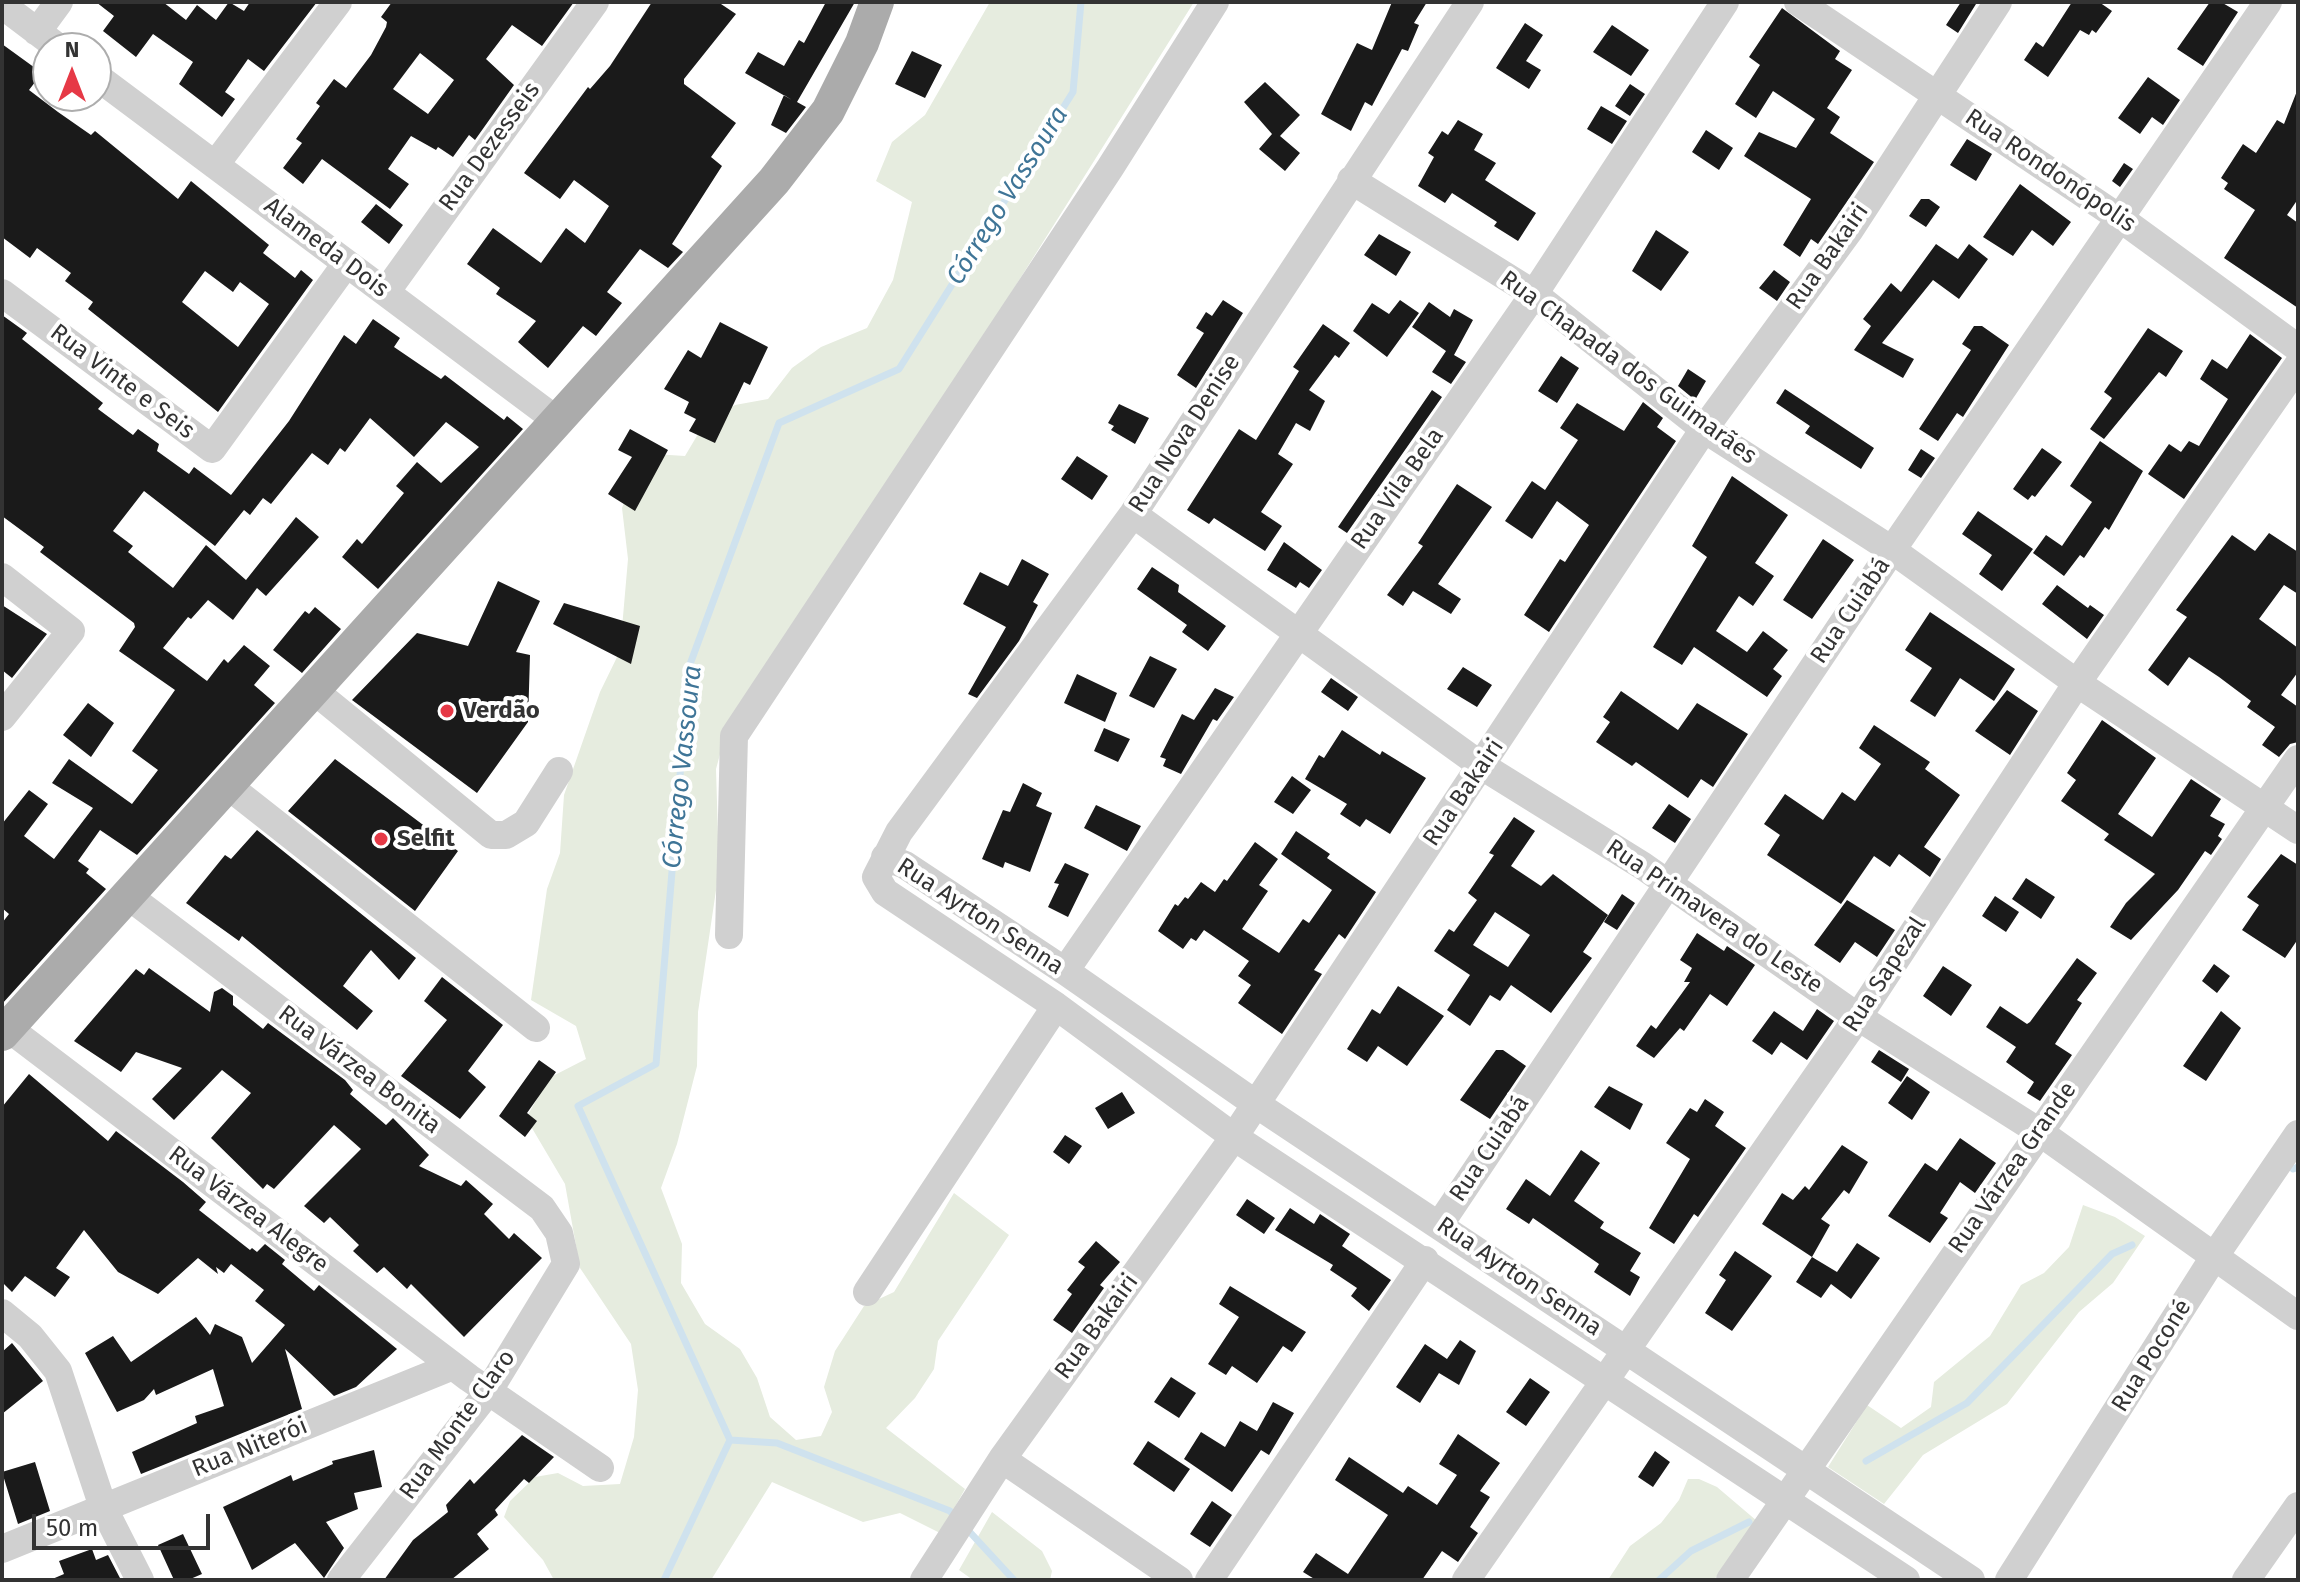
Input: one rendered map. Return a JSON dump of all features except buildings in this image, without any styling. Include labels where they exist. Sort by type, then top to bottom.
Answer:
[{"type":"main road","points":[[5,1031],[555,419],[774,181],[828,111],[862,43],[877,2]]},
{"type":"street","points":[[50,32],[59,2]]},
{"type":"street","points":[[215,165],[338,2]]},
{"type":"street","name":"Rua Dezesseis","points":[[386,292],[595,2]]},
{"type":"street","points":[[729,935],[734,736],[1110,168],[1215,2]]},
{"type":"street","name":"Rua Nova Denise","points":[[885,857],[899,832],[1133,514],[1470,2]]},
{"type":"street","name":"Rua Vila Bela","points":[[1065,971],[1534,294],[1725,2]]},
{"type":"street","name":"Rua Rondonópolis","points":[[1798,2],[2121,219],[2298,348]]},
{"type":"street","name":"Rua Bakairi","points":[[924,1580],[1002,1459],[1234,1137],[1704,429],[1849,231],[1935,93],[1998,2]]},
{"type":"street","name":"Rua Cuiabá","points":[[1440,1224],[1892,550],[2268,2]]},
{"type":"street","points":[[2,5],[37,32]]},
{"type":"street","name":"Alameda Dois","points":[[112,88],[555,419]]},
{"type":"street","name":"Rua Chapada dos Guimarães","points":[[1351,180],[1534,294],[1704,429],[1892,550],[2077,683],[2298,830]]},
{"type":"street","name":"Rua Vinte e Seis","points":[[2,293],[212,449],[346,264]]},
{"type":"street","name":"Rua Sapezal","points":[[1466,1580],[1858,1017],[2077,683],[2298,365]]},
{"type":"street","name":"Rua Primavera do Leste","points":[[1133,514],[1482,766],[1669,885],[1858,1017],[2038,1131],[2298,1316]]},
{"type":"street","points":[[2,577],[71,631],[2,717]]},
{"type":"street","points":[[312,689],[491,835],[506,835],[526,823],[559,771]]},
{"type":"street","name":"Rua Várzea Grande","points":[[1730,1580],[2298,759]]},
{"type":"street","points":[[227,785],[536,1028]]},
{"type":"street","name":"Rua Ayrton Senna","points":[[1906,1580],[1425,1260],[1234,1137],[1056,1006],[885,892],[876,877],[885,857],[905,865],[1065,971],[1256,1104],[1971,1580]]},
{"type":"street","name":"Rua Várzea Bonita","points":[[127,895],[542,1208],[559,1233],[566,1264]]},
{"type":"street","points":[[867,1292],[1056,1006]]},
{"type":"street","name":"Rua Várzea Alegre","points":[[5,1031],[488,1392],[600,1468]]},
{"type":"street","name":"Rua Poconé","points":[[2009,1580],[2214,1257],[2298,1134]]},
{"type":"street","points":[[1209,1580],[1425,1260]]},
{"type":"street","name":"Rua Monte Claro","points":[[346,1578],[488,1392],[566,1264]]},
{"type":"street","points":[[2,1313],[30,1336],[58,1371],[103,1507],[140,1580]]},
{"type":"street","name":"Rua Niterói","points":[[2,1549],[453,1366]]},
{"type":"street","points":[[1002,1459],[1179,1580]]},
{"type":"street","points":[[2246,1580],[2298,1506]]},
{"type":"shaded area","points":[[990,2],[1194,2],[994,320],[729,721],[716,769],[719,870],[698,1012],[697,1066],[677,1144],[661,1188],[682,1244],[681,1283],[705,1324],[740,1349],[757,1378],[770,1417],[796,1440],[821,1436],[832,1412],[824,1387],[835,1351],[864,1306],[894,1292],[954,1193],[1009,1235],[938,1341],[934,1369],[915,1398],[886,1428],[965,1489],[940,1533],[900,1513],[863,1522],[772,1482],[711,1580],[554,1580],[543,1560],[504,1517],[510,1501],[535,1477],[558,1473],[583,1486],[620,1484],[634,1437],[638,1390],[631,1344],[580,1268],[565,1184],[526,1118],[549,1078],[586,1059],[576,1026],[531,1000],[547,889],[560,853],[564,795],[600,692],[620,651],[628,559],[622,508],[637,469],[654,454],[685,456],[704,424],[735,405],[768,399],[792,368],[821,347],[867,328],[893,280],[912,202],[876,181],[892,142],[925,115]]},
{"type":"shaded area","points":[[2083,1205],[2115,1217],[2145,1236],[2113,1283],[2079,1312],[2007,1404],[1923,1455],[1884,1504],[1828,1467],[1867,1405],[1901,1428],[1931,1407],[1934,1382],[1990,1336],[2021,1285],[2044,1273],[2069,1247]]},
{"type":"shaded area","points":[[1688,1479],[1699,1479],[1717,1487],[1757,1521],[1714,1580],[1608,1580],[1630,1546],[1661,1523],[1679,1500]]},
{"type":"shaded area","points":[[992,1512],[1042,1551],[1052,1571],[1050,1580],[973,1580],[959,1570]]},
{"type":"waterway","name":"Córrego Vassoura","points":[[664,1580],[730,1440],[578,1106],[656,1064],[689,667],[779,423],[899,369],[1073,92],[1081,2]]},
{"type":"waterway","points":[[2293,1169],[2298,1167]]},
{"type":"waterway","points":[[1866,1461],[1967,1403],[2112,1254],[2132,1245]]},
{"type":"waterway","points":[[730,1440],[777,1443],[950,1511],[955,1517]]},
{"type":"waterway","points":[[1659,1580],[1691,1551],[1749,1522]]},
{"type":"waterway","points":[[967,1529],[1014,1580]]},
{"type":"place","name":"Verdão","points":[[447,711]]},
{"type":"place","name":"Selfit","points":[[381,839]]}]
